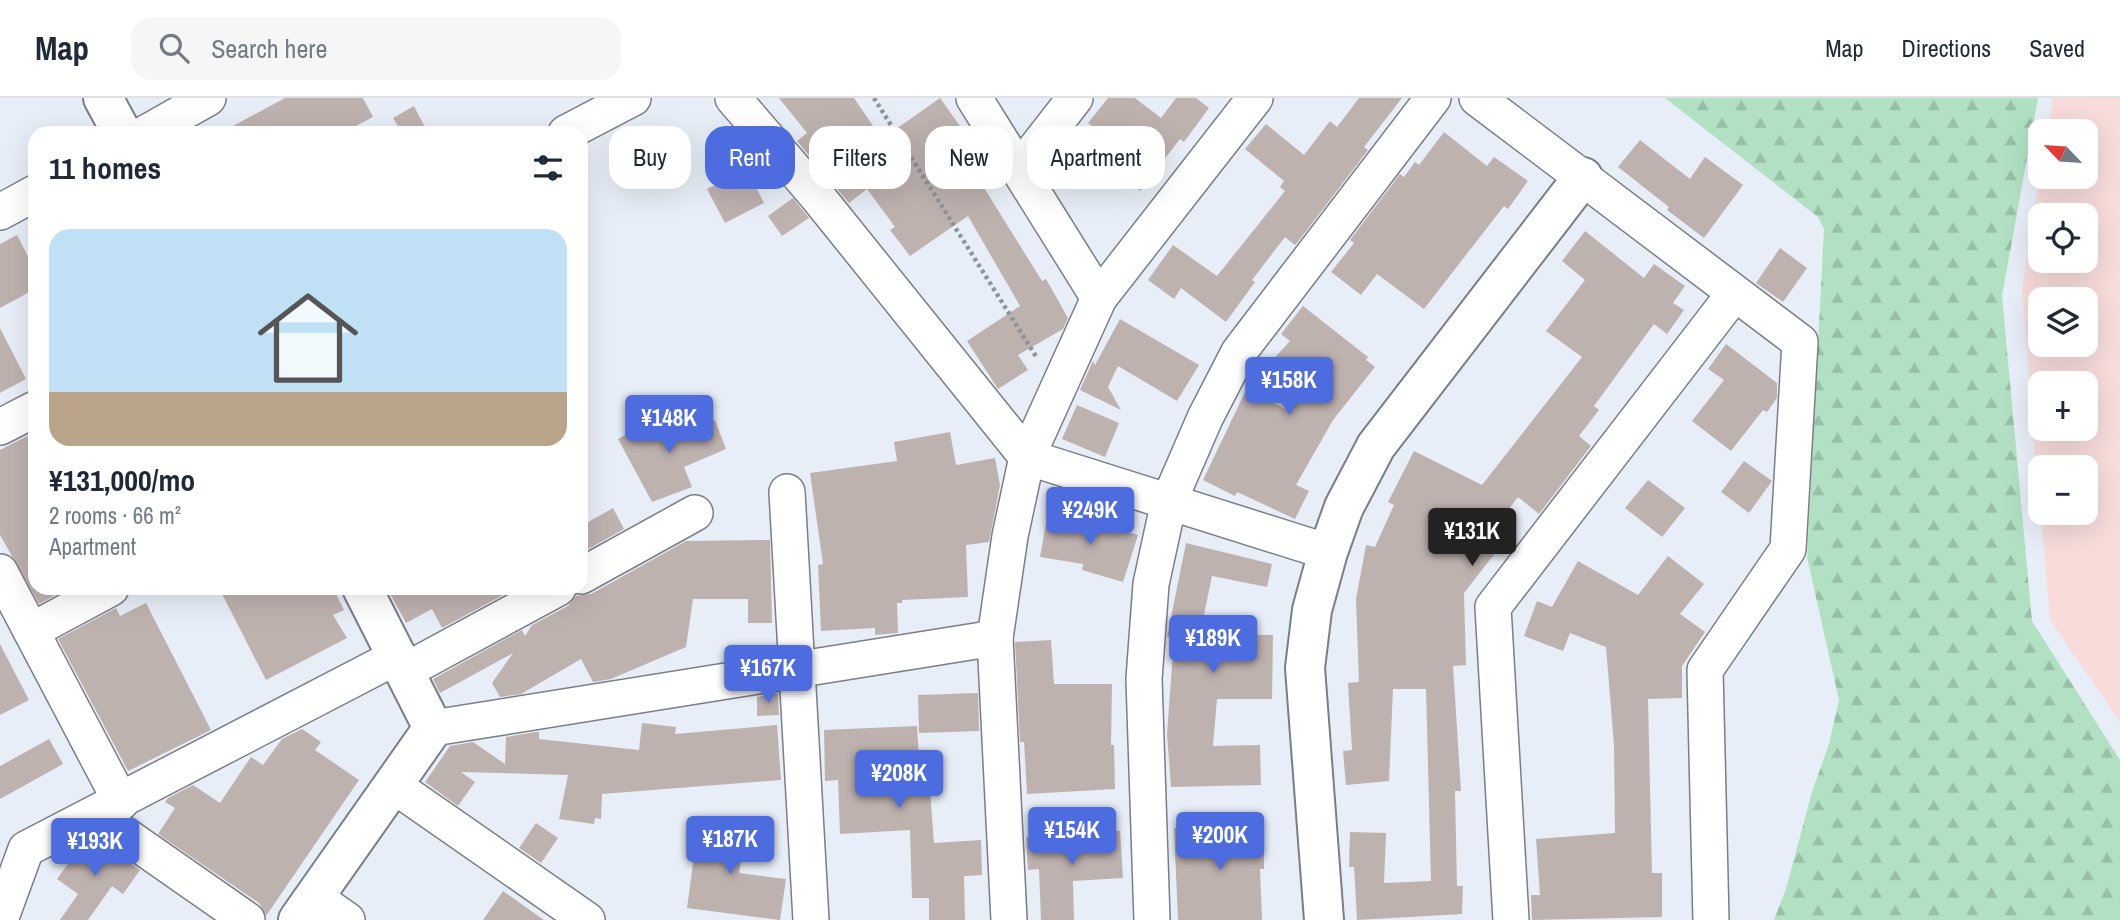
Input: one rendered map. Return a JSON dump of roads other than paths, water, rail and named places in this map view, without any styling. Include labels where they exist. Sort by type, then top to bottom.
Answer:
[{"type":"street","points":[[103,98],[118,126]]},
{"type":"street","points":[[158,126],[208,98]]},
{"type":"street","points":[[579,126],[633,98]]},
{"type":"street","points":[[733,98],[817,196],[1027,457],[1328,552]]},
{"type":"street","points":[[974,98],[1098,298]]},
{"type":"street","points":[[1019,170],[1075,98]]},
{"type":"street","points":[[1009,920],[995,638],[1010,536],[1027,457],[1098,298],[1255,98]]},
{"type":"street","points":[[1152,920],[1144,679],[1151,583],[1169,501],[1205,418],[1239,352],[1433,98]]},
{"type":"street","points":[[1477,98],[1800,342],[1788,549],[1705,670],[1711,920]]},
{"type":"street","points":[[1324,920],[1305,668],[1312,610],[1328,552],[1344,507],[1376,446],[1583,177]]},
{"type":"street","points":[[0,212],[28,197]]},
{"type":"street","points":[[1511,920],[1493,607],[1734,294]]},
{"type":"street","points":[[0,427],[28,413]]},
{"type":"street","points":[[787,492],[811,920]]},
{"type":"street","points":[[588,572],[695,513]]},
{"type":"street","points":[[0,572],[31,631],[108,808],[247,920]]},
{"type":"street","points":[[31,631],[98,595]]},
{"type":"street","points":[[366,595],[433,728]]},
{"type":"street","points":[[0,920],[26,849],[544,595]]},
{"type":"street","points":[[347,920],[306,909],[433,728],[995,638]]},
{"type":"street","points":[[393,785],[587,920]]}]
